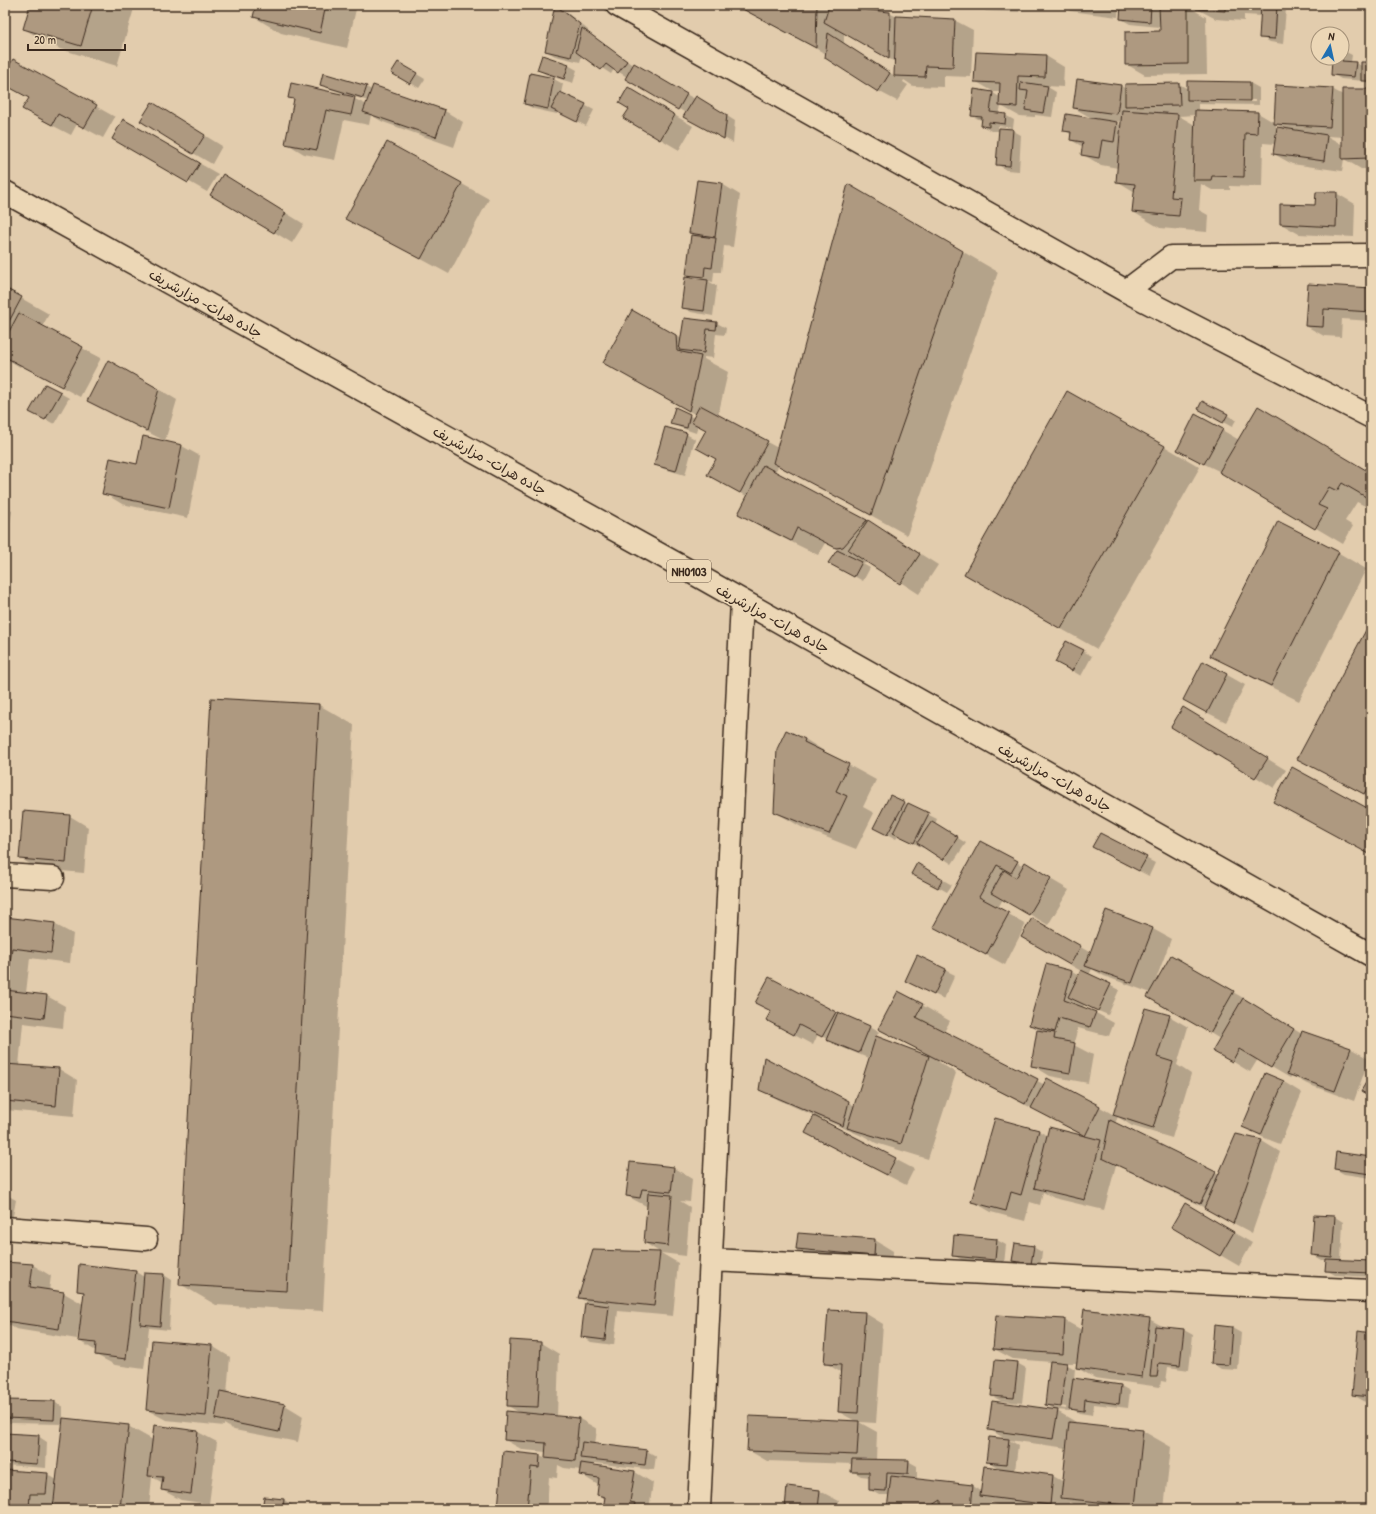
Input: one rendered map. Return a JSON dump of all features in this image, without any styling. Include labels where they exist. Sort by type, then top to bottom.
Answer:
[{"type":"main road","points":[[617,5],[1126,291],[1371,417]]},
{"type":"main road","name":"جاده هرات- مزارشریف","points":[[5,192],[742,601],[1371,955]]},
{"type":"main road","points":[[1126,291],[1171,257],[1371,255]]},
{"type":"main road","points":[[699,1509],[742,601]]},
{"type":"main road","points":[[5,876],[53,878]]},
{"type":"main road","points":[[5,1228],[146,1239]]},
{"type":"main road","points":[[711,1260],[1371,1290]]},
{"type":"building","points":[[30,5],[93,5],[81,46],[23,29]]},
{"type":"building","points":[[256,5],[326,5],[320,33],[253,17]]},
{"type":"building","points":[[555,5],[580,24],[571,57],[545,51]]},
{"type":"building","points":[[735,5],[817,5],[816,48]]},
{"type":"building","points":[[1121,5],[1151,5],[1150,22],[1120,19]]},
{"type":"building","points":[[1159,5],[1188,5],[1188,64],[1125,65],[1125,32],[1160,31]]},
{"type":"building","points":[[1197,5],[1225,5],[1225,11],[1196,9]]},
{"type":"building","points":[[1225,5],[1259,5],[1259,7]]},
{"type":"building","points":[[1261,5],[1277,5],[1275,39],[1259,38]]},
{"type":"building","points":[[829,6],[890,12],[889,59],[824,22]]},
{"type":"building","points":[[896,16],[955,19],[953,67],[926,66],[925,77],[894,76]]},
{"type":"building","points":[[582,28],[627,61],[618,73],[606,64],[601,70],[576,52]]},
{"type":"building","points":[[828,33],[890,73],[878,92],[825,58]]},
{"type":"building","points":[[976,52],[1046,55],[1045,77],[1018,76],[1017,107],[999,106],[1000,83],[974,82]]},
{"type":"building","points":[[542,55],[569,64],[564,79],[537,70]]},
{"type":"building","points":[[13,59],[97,105],[84,128],[58,114],[52,125],[22,109],[29,98],[5,85],[5,73]]},
{"type":"building","points":[[398,62],[417,73],[410,84],[391,73]]},
{"type":"building","points":[[1350,62],[1356,62],[1354,77],[1331,75],[1332,66],[1350,66]]},
{"type":"building","points":[[1361,62],[1371,62],[1371,81],[1361,81]]},
{"type":"building","points":[[634,63],[687,94],[678,110],[625,79]]},
{"type":"building","points":[[323,73],[367,86],[363,98],[320,85]]},
{"type":"building","points":[[530,73],[554,78],[548,109],[524,104]]},
{"type":"building","points":[[1077,79],[1121,85],[1117,114],[1073,108]]},
{"type":"building","points":[[1187,81],[1250,82],[1250,101],[1187,100]]},
{"type":"building","points":[[1021,82],[1048,86],[1043,113],[1025,110],[1028,91],[1020,90]]},
{"type":"building","points":[[291,83],[355,97],[351,115],[326,110],[317,150],[285,144],[294,99],[288,98]]},
{"type":"building","points":[[1179,83],[1180,105],[1125,106],[1125,84]]},
{"type":"building","points":[[373,85],[445,110],[436,137],[363,112]]},
{"type":"building","points":[[1276,85],[1333,88],[1330,127],[1274,124]]},
{"type":"building","points":[[628,87],[675,115],[660,140],[623,118],[629,109],[619,103]]},
{"type":"building","points":[[974,89],[993,92],[990,112],[1006,114],[1005,124],[989,122],[989,127],[981,126],[982,117],[971,116]]},
{"type":"building","points":[[1342,89],[1371,89],[1371,144],[1369,144],[1369,158],[1342,159]]},
{"type":"building","points":[[560,92],[586,104],[577,122],[551,109]]},
{"type":"building","points":[[696,96],[727,115],[724,139],[683,117]]},
{"type":"building","points":[[152,102],[205,135],[193,154],[140,121]]},
{"type":"building","points":[[1122,110],[1178,114],[1171,197],[1181,198],[1179,216],[1132,212],[1135,184],[1116,182]]},
{"type":"building","points":[[1195,110],[1258,112],[1257,134],[1245,133],[1244,177],[1212,176],[1211,180],[1193,180]]},
{"type":"building","points":[[1066,114],[1117,122],[1114,142],[1102,140],[1099,158],[1081,155],[1083,142],[1070,140],[1071,132],[1063,131]]},
{"type":"building","points":[[123,119],[200,163],[188,183],[112,139]]},
{"type":"building","points":[[1277,127],[1327,135],[1324,161],[1273,154]]},
{"type":"building","points":[[999,128],[1013,129],[1010,166],[996,165]]},
{"type":"building","points":[[387,142],[462,183],[421,259],[345,219]]},
{"type":"building","points":[[223,174],[286,213],[274,233],[210,195]]},
{"type":"building","points":[[697,180],[722,183],[715,237],[689,233]]},
{"type":"building","points":[[848,184],[963,251],[871,515],[773,463]]},
{"type":"building","points":[[1316,192],[1337,192],[1336,227],[1280,224],[1280,204],[1315,205]]},
{"type":"building","points":[[691,235],[716,238],[712,268],[705,267],[704,277],[686,275]]},
{"type":"building","points":[[685,277],[708,280],[704,311],[681,308]]},
{"type":"building","points":[[1308,284],[1371,288],[1371,312],[1324,309],[1323,327],[1305,326]]},
{"type":"building","points":[[5,288],[22,297],[5,329]]},
{"type":"building","points":[[632,310],[676,335],[677,351],[701,356],[689,411],[603,363]]},
{"type":"building","points":[[19,313],[83,347],[62,387],[5,357],[5,339]]},
{"type":"building","points":[[684,318],[717,322],[716,330],[707,329],[704,353],[679,350]]},
{"type":"building","points":[[108,360],[159,389],[147,431],[87,401]]},
{"type":"building","points":[[45,384],[61,392],[45,420],[29,412]]},
{"type":"building","points":[[1067,391],[1165,446],[1061,629],[964,574]]},
{"type":"building","points":[[1202,401],[1228,414],[1223,423],[1198,409]]},
{"type":"building","points":[[700,405],[768,441],[740,493],[707,475],[716,459],[696,448],[706,430],[691,422]]},
{"type":"building","points":[[1258,406],[1371,473],[1371,500],[1342,483],[1337,491],[1329,487],[1318,505],[1327,509],[1315,529],[1219,472]]},
{"type":"building","points":[[675,407],[690,414],[687,428],[670,424]]},
{"type":"building","points":[[1195,414],[1223,429],[1204,464],[1177,450]]},
{"type":"building","points":[[665,427],[687,433],[676,471],[654,465]]},
{"type":"building","points":[[143,436],[182,445],[169,508],[102,494],[110,458],[137,464]]},
{"type":"building","points":[[763,465],[867,520],[843,547],[836,548],[797,528],[791,541],[738,514]]},
{"type":"building","points":[[868,520],[920,554],[900,584],[848,550]]},
{"type":"building","points":[[1278,521],[1339,552],[1271,686],[1210,656]]},
{"type":"building","points":[[837,550],[862,562],[854,577],[828,563]]},
{"type":"building","points":[[1366,630],[1371,633],[1371,781],[1364,794],[1297,759]]},
{"type":"building","points":[[1066,641],[1084,650],[1072,671],[1055,662]]},
{"type":"building","points":[[1203,661],[1227,674],[1207,713],[1183,700]]},
{"type":"building","points":[[211,698],[319,704],[287,1291],[179,1285]]},
{"type":"building","points":[[1183,707],[1268,758],[1255,778],[1171,727]]},
{"type":"building","points":[[786,730],[805,739],[804,742],[849,764],[836,791],[847,796],[829,834],[774,812],[777,749]]},
{"type":"building","points":[[1292,767],[1371,810],[1371,855],[1273,802]]},
{"type":"building","points":[[890,795],[905,802],[887,835],[873,828]]},
{"type":"building","points":[[908,803],[929,813],[914,843],[893,833]]},
{"type":"building","points":[[23,811],[70,815],[66,863],[19,859]]},
{"type":"building","points":[[932,821],[958,837],[943,860],[917,843]]},
{"type":"building","points":[[1100,833],[1147,857],[1139,871],[1092,847]]},
{"type":"building","points":[[980,841],[1018,861],[1011,873],[997,865],[979,897],[1009,913],[986,955],[933,927]]},
{"type":"building","points":[[1025,862],[1051,878],[1029,915],[991,893],[1004,870],[1016,878]]},
{"type":"building","points":[[917,863],[943,879],[938,888],[911,874]]},
{"type":"building","points":[[1106,910],[1153,928],[1132,983],[1085,966]]},
{"type":"building","points":[[5,917],[55,923],[51,953],[12,948],[7,985],[5,985]]},
{"type":"building","points":[[1032,918],[1081,946],[1070,965],[1021,937]]},
{"type":"building","points":[[917,955],[946,969],[934,995],[905,981]]},
{"type":"building","points":[[1171,955],[1234,991],[1210,1033],[1147,997]]},
{"type":"building","points":[[1046,964],[1072,971],[1064,1000],[1096,1012],[1090,1027],[1059,1018],[1055,1032],[1029,1025]]},
{"type":"building","points":[[1081,970],[1111,984],[1098,1011],[1068,997]]},
{"type":"building","points":[[769,977],[836,1012],[822,1037],[799,1025],[794,1035],[766,1020],[771,1011],[755,1003]]},
{"type":"building","points":[[5,990],[47,995],[44,1018],[5,1013]]},
{"type":"building","points":[[898,991],[923,1004],[916,1017],[1038,1079],[1025,1104],[878,1029]]},
{"type":"building","points":[[1243,998],[1294,1029],[1271,1068],[1239,1049],[1232,1062],[1212,1051]]},
{"type":"building","points":[[1145,1008],[1170,1015],[1157,1057],[1173,1062],[1153,1128],[1113,1115]]},
{"type":"building","points":[[838,1012],[870,1026],[859,1053],[826,1040]]},
{"type":"building","points":[[1037,1030],[1055,1033],[1054,1039],[1075,1043],[1070,1073],[1031,1066]]},
{"type":"building","points":[[1302,1031],[1351,1048],[1335,1091],[1287,1074]]},
{"type":"building","points":[[876,1036],[929,1056],[901,1144],[847,1128]]},
{"type":"building","points":[[764,1057],[849,1101],[843,1126],[759,1090]]},
{"type":"building","points":[[5,1064],[59,1068],[56,1106],[5,1101]]},
{"type":"building","points":[[1265,1073],[1284,1081],[1261,1135],[1242,1127]]},
{"type":"building","points":[[1371,1074],[1371,1097],[1361,1091]]},
{"type":"building","points":[[1047,1078],[1100,1106],[1085,1136],[1031,1108]]},
{"type":"building","points":[[814,1116],[896,1158],[887,1175],[805,1133]]},
{"type":"building","points":[[995,1118],[1039,1130],[1021,1195],[1011,1192],[1006,1211],[971,1202]]},
{"type":"building","points":[[1110,1120],[1216,1172],[1200,1204],[1102,1158]]},
{"type":"building","points":[[1049,1127],[1101,1140],[1085,1200],[1034,1188]]},
{"type":"building","points":[[1236,1134],[1262,1140],[1233,1224],[1204,1208]]},
{"type":"building","points":[[1336,1152],[1371,1157],[1371,1174],[1334,1169]]},
{"type":"building","points":[[630,1162],[674,1167],[671,1192],[642,1189],[640,1198],[626,1196]]},
{"type":"building","points":[[648,1193],[672,1195],[668,1246],[644,1243]]},
{"type":"building","points":[[1185,1203],[1234,1232],[1220,1256],[1171,1227]]},
{"type":"building","points":[[1314,1215],[1335,1216],[1332,1257],[1311,1255]]},
{"type":"building","points":[[798,1233],[875,1239],[874,1256],[796,1249]]},
{"type":"building","points":[[954,1235],[997,1239],[995,1260],[952,1256]]},
{"type":"building","points":[[1015,1243],[1034,1246],[1031,1264],[1012,1261]]},
{"type":"building","points":[[593,1250],[660,1252],[654,1306],[578,1298]]},
{"type":"building","points":[[1326,1259],[1371,1261],[1371,1273],[1325,1271]]},
{"type":"building","points":[[5,1262],[33,1264],[30,1287],[64,1292],[59,1329],[5,1321]]},
{"type":"building","points":[[79,1264],[136,1271],[126,1359],[95,1355],[96,1343],[78,1341],[84,1292],[77,1291]]},
{"type":"building","points":[[144,1273],[164,1274],[160,1326],[140,1324]]},
{"type":"building","points":[[585,1303],[609,1306],[605,1340],[581,1337]]},
{"type":"building","points":[[1084,1309],[1150,1318],[1142,1377],[1076,1368]]},
{"type":"building","points":[[828,1310],[865,1312],[858,1413],[838,1412],[841,1365],[824,1364]]},
{"type":"building","points":[[996,1315],[1065,1319],[1063,1354],[993,1349]]},
{"type":"building","points":[[1214,1325],[1232,1327],[1229,1365],[1211,1364]]},
{"type":"building","points":[[1155,1326],[1184,1329],[1180,1365],[1159,1363],[1157,1377],[1150,1377]]},
{"type":"building","points":[[1358,1331],[1371,1333],[1371,1397],[1352,1395]]},
{"type":"building","points":[[152,1340],[212,1345],[206,1416],[146,1410]]},
{"type":"building","points":[[510,1340],[541,1342],[538,1407],[507,1406]]},
{"type":"building","points":[[995,1360],[1018,1362],[1014,1398],[991,1396]]},
{"type":"building","points":[[1050,1361],[1067,1363],[1061,1407],[1045,1405]]},
{"type":"building","points":[[1073,1378],[1121,1385],[1119,1404],[1085,1399],[1084,1411],[1069,1409]]},
{"type":"building","points":[[220,1391],[285,1404],[279,1432],[215,1419]]},
{"type":"building","points":[[5,1400],[55,1401],[54,1420],[5,1418]]},
{"type":"building","points":[[992,1401],[1058,1410],[1053,1439],[988,1430]]},
{"type":"building","points":[[506,1411],[579,1418],[575,1461],[545,1458],[546,1443],[504,1440]]},
{"type":"building","points":[[749,1416],[859,1421],[857,1455],[747,1451]]},
{"type":"building","points":[[63,1418],[129,1425],[120,1509],[53,1509]]},
{"type":"building","points":[[1069,1422],[1143,1430],[1135,1506],[1061,1498]]},
{"type":"building","points":[[154,1425],[198,1431],[191,1494],[161,1490],[163,1477],[148,1476]]},
{"type":"building","points":[[5,1433],[39,1435],[37,1464],[5,1462]]},
{"type":"building","points":[[989,1437],[1009,1439],[1006,1464],[986,1462]]},
{"type":"building","points":[[582,1442],[647,1450],[645,1465],[580,1458]]},
{"type":"building","points":[[503,1451],[540,1455],[539,1468],[531,1467],[527,1509],[498,1509]]},
{"type":"building","points":[[852,1459],[909,1460],[908,1474],[887,1473],[886,1491],[869,1490],[869,1472],[851,1472]]},
{"type":"building","points":[[581,1463],[635,1471],[630,1502],[635,1503],[634,1509],[603,1509],[605,1497],[597,1495],[599,1478],[579,1475]]},
{"type":"building","points":[[984,1466],[1053,1475],[1050,1505],[980,1496]]},
{"type":"building","points":[[5,1470],[48,1473],[46,1494],[30,1494],[29,1509],[5,1509]]},
{"type":"building","points":[[891,1476],[973,1485],[971,1509],[941,1509],[941,1500],[927,1509],[887,1509]]},
{"type":"building","points":[[787,1486],[820,1490],[818,1509],[785,1509]]},
{"type":"building","points":[[264,1497],[284,1499],[283,1509],[262,1509]]}]
